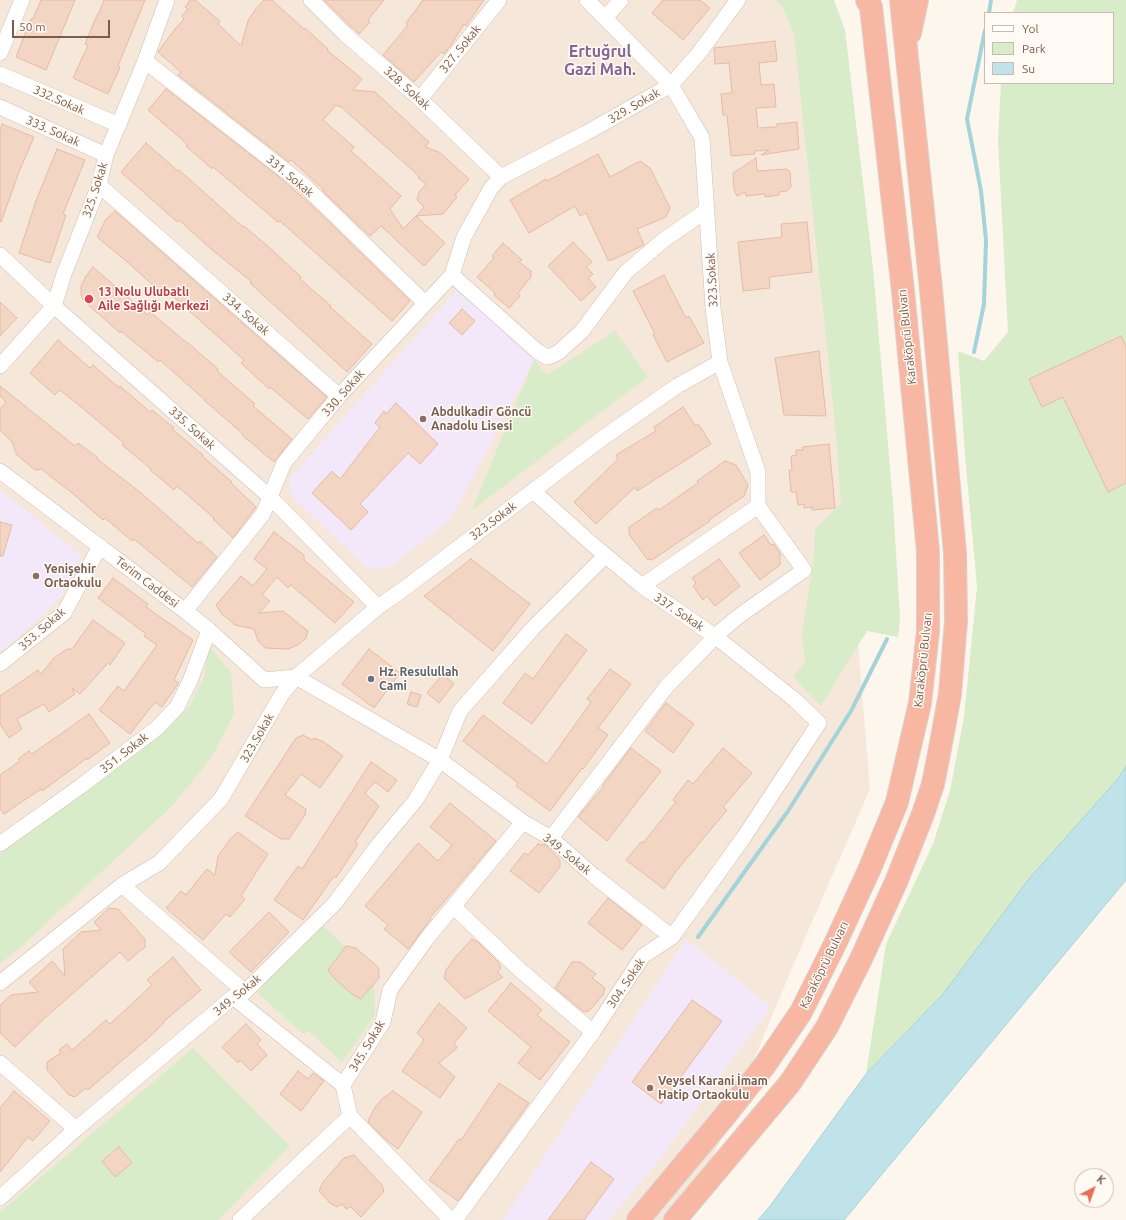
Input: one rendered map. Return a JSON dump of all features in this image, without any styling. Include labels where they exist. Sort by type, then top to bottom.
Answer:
[{"type":"highway","name":"Karaköprü Bulvarı","points":[[638,1220],[765,1065],[801,1012],[835,944],[870,868],[897,802],[920,703],[928,631],[928,550],[898,243],[870,7],[867,0]]},
{"type":"highway","points":[[675,1220],[790,1083],[827,1028],[861,959],[896,882],[923,814],[933,784],[950,694],[956,620],[955,553],[931,289],[901,0]]},
{"type":"highway","points":[[906,54],[917,0]]},
{"type":"street","points":[[0,53],[22,0]]},
{"type":"street","name":"325. Sokak","points":[[0,366],[54,306],[64,274],[99,184],[106,155],[146,61],[167,0]]},
{"type":"street","name":"328. Sokak","points":[[311,0],[345,34],[420,99],[501,177]]},
{"type":"street","name":"327. Sokak","points":[[420,99],[499,0]]},
{"type":"street","name":"323.Sokak","points":[[0,983],[122,885],[159,863],[221,799],[282,694],[296,677],[378,607],[604,437],[671,390],[720,362],[713,308],[702,138],[671,85],[586,0]]},
{"type":"street","points":[[605,18],[620,0]]},
{"type":"street","name":"329. Sokak","points":[[501,177],[586,133],[671,85],[698,53],[738,0]]},
{"type":"street","name":"331. Sokak","points":[[146,61],[306,187],[425,303]]},
{"type":"street","name":"332.Sokak","points":[[0,74],[119,125]]},
{"type":"street","name":"333. Sokak","points":[[0,107],[106,155]]},
{"type":"street","name":"330. Sokak","points":[[185,611],[263,514],[284,463],[340,396],[452,275],[464,237],[490,188],[501,177]]},
{"type":"street","name":"334. Sokak","points":[[99,184],[340,396]]},
{"type":"street","points":[[452,275],[537,350],[547,356],[551,356],[559,352],[582,331],[626,272],[665,239],[707,210]]},
{"type":"street","name":"335. Sokak","points":[[1,256],[54,306],[270,497],[378,607]]},
{"type":"street","points":[[551,838],[667,686],[739,616],[804,570],[758,506],[758,472],[720,362]]},
{"type":"street","name":"Terim Caddesi","points":[[0,471],[185,611],[209,630],[264,680],[296,677]]},
{"type":"street","name":"337. Sokak","points":[[533,491],[642,586],[716,637],[795,700],[819,723],[813,732]]},
{"type":"street","points":[[642,586],[758,506]]},
{"type":"street","name":"353. Sokak","points":[[0,664],[64,613],[100,546]]},
{"type":"street","points":[[440,760],[460,711],[533,628],[606,556]]},
{"type":"street","name":"351. Sokak","points":[[0,844],[81,786],[157,728],[178,707],[190,681],[209,630]]},
{"type":"street","name":"349. Sokak","points":[[296,677],[440,760],[523,822],[551,838],[594,876],[672,938]]},
{"type":"street","name":"304. Sokak","points":[[456,1220],[593,1032],[643,956],[672,938],[744,837],[813,732]]},
{"type":"street","name":"349. Sokak","points":[[0,1198],[76,1129],[239,994],[335,903],[415,800],[440,760]]},
{"type":"street","name":"345. Sokak","points":[[350,1116],[343,1085],[383,1022],[390,990],[428,937],[523,822]]},
{"type":"street","points":[[122,885],[239,994],[343,1085]]},
{"type":"street","points":[[454,907],[520,970],[593,1032]]},
{"type":"street","points":[[0,1063],[76,1129]]},
{"type":"street","points":[[240,1220],[350,1116],[451,1220]]},
{"type":"shaded area","points":[[0,0],[805,0],[870,789],[795,961],[687,1220],[0,1220]]},
{"type":"shaded area","name":"Abdulkadir Göncü Anadolu Lisesi","points":[[458,289],[529,349],[534,360],[451,519],[392,566],[369,570],[291,496],[290,478]]},
{"type":"shaded area","name":"Yenişehir Ortaokulu","points":[[0,490],[81,555],[62,596],[13,642],[0,651]]},
{"type":"shaded area","name":"Veysel Karani İmam Hatip Ortaokulu","points":[[686,939],[771,1007],[652,1169],[609,1220],[503,1220]]},
{"type":"green space","points":[[776,0],[834,0],[845,30],[873,268],[893,503],[900,619],[898,637],[867,631],[821,706],[793,677],[805,662],[802,634],[814,558],[815,529],[841,503],[835,424],[794,34],[783,8]]},
{"type":"green space","points":[[1017,0],[1126,0],[1126,766],[1117,780],[944,993],[866,1074],[886,944],[933,844],[950,791],[964,717],[977,587],[965,455],[958,351],[984,361],[1008,332],[998,140],[1001,84],[1114,84],[1114,12],[1013,12]]},
{"type":"green space","points":[[615,331],[648,377],[472,510],[534,360],[547,375]]},
{"type":"green space","points":[[209,646],[231,673],[234,714],[211,758],[172,806],[24,944],[0,964],[0,854],[165,729],[189,707],[204,677]]},
{"type":"green space","points":[[322,925],[374,974],[375,1015],[342,1062],[308,1031],[303,1034],[257,992]]},
{"type":"green space","points":[[193,1048],[290,1146],[218,1220],[0,1220],[0,1212]]},
{"type":"water","points":[[1126,766],[1126,880],[844,1220],[758,1220],[770,1206],[866,1074],[944,993],[1028,880],[1117,780]]},
{"type":"building","points":[[41,0],[75,0],[46,70],[16,57],[31,19],[33,19]]},
{"type":"building","points":[[104,0],[145,0],[118,66],[120,67],[108,94],[73,78],[88,45],[85,44]]},
{"type":"building","points":[[190,0],[195,0],[220,21],[218,24],[241,46],[248,21],[255,10],[264,0],[272,0],[304,29],[305,28],[328,49],[327,50],[362,79],[353,90],[375,92],[429,142],[425,147],[439,152],[469,179],[455,195],[457,197],[443,214],[416,216],[445,243],[424,266],[381,226],[370,236],[323,191],[324,190],[291,160],[289,162],[178,75],[181,72],[158,52],[184,19],[182,16],[188,9],[185,7]],"holes":[[[336,105],[339,107],[340,106],[419,176],[418,178],[426,184],[419,192],[417,200],[424,207],[403,229],[390,209],[401,196],[351,151],[354,147],[323,120]]]},
{"type":"building","points":[[324,0],[384,0],[368,20],[370,22],[359,34]]},
{"type":"building","points":[[423,0],[484,0],[466,26],[464,24],[444,54],[441,52],[414,82],[383,55],[408,25],[406,23]]},
{"type":"building","points":[[663,0],[700,0],[710,8],[683,40],[652,13]]},
{"type":"building","points":[[775,41],[777,61],[759,63],[761,85],[774,84],[776,107],[756,108],[758,128],[776,127],[777,124],[797,122],[799,149],[761,155],[769,150],[755,151],[755,154],[731,156],[727,115],[723,115],[721,94],[732,93],[729,63],[715,64],[714,48]]},
{"type":"building","points":[[166,89],[278,176],[310,204],[410,301],[392,321],[280,221],[278,222],[213,167],[212,169],[186,146],[187,144],[148,110]]},
{"type":"building","points":[[2,124],[34,137],[19,172],[1,222],[0,131]]},
{"type":"building","points":[[146,143],[243,227],[244,226],[270,248],[301,277],[300,279],[372,344],[347,372],[250,283],[252,282],[211,249],[179,220],[177,222],[121,172]]},
{"type":"building","points":[[57,149],[85,160],[63,214],[66,215],[50,263],[19,253],[36,201]]},
{"type":"building","points":[[598,154],[610,177],[640,161],[650,168],[670,208],[666,217],[637,229],[644,245],[612,260],[608,260],[586,213],[580,216],[575,206],[529,233],[510,200],[546,179],[547,181]]},
{"type":"building","points":[[756,158],[757,171],[787,169],[790,172],[791,187],[787,191],[779,192],[779,195],[765,197],[765,194],[746,196],[745,192],[737,196],[734,189],[733,173]]},
{"type":"building","points":[[115,211],[327,397],[308,419],[270,387],[269,389],[241,363],[244,360],[167,291],[164,295],[97,237],[106,219]]},
{"type":"building","points":[[807,222],[812,272],[769,277],[770,288],[743,291],[738,242],[782,237],[781,224]]},
{"type":"building","points":[[573,242],[592,262],[586,267],[593,274],[588,278],[596,287],[581,301],[548,266]]},
{"type":"building","points":[[503,243],[522,260],[519,262],[531,271],[531,277],[518,293],[520,296],[509,308],[477,277],[494,258],[492,256]]},
{"type":"building","points":[[93,267],[148,315],[150,312],[188,343],[255,404],[253,406],[292,439],[274,462],[242,435],[243,434],[160,360],[158,362],[121,331],[120,333],[84,301],[81,295],[81,286]]},
{"type":"building","points":[[664,275],[686,318],[689,316],[704,343],[667,362],[653,335],[655,334],[633,291]]},
{"type":"building","points":[[0,302],[17,318],[0,336]]},
{"type":"building","points":[[462,309],[475,321],[462,335],[449,323]]},
{"type":"building","points":[[1121,336],[1126,346],[1126,483],[1108,492],[1063,397],[1042,407],[1029,379]]},
{"type":"building","points":[[58,340],[90,368],[93,365],[119,388],[120,386],[150,412],[152,410],[174,428],[172,429],[203,455],[202,456],[232,482],[231,483],[256,507],[233,538],[213,519],[214,518],[177,486],[174,490],[150,470],[151,469],[122,445],[124,443],[86,411],[60,390],[55,395],[30,373]]},
{"type":"building","points":[[819,351],[826,416],[784,415],[775,358]]},
{"type":"building","points":[[0,386],[75,446],[78,443],[98,458],[97,459],[140,492],[198,543],[200,541],[217,557],[192,587],[134,539],[132,541],[105,518],[103,520],[41,469],[35,470],[17,455],[12,442],[0,430],[0,409],[6,402],[0,396]]},
{"type":"building","points":[[396,403],[438,444],[420,464],[408,453],[360,504],[368,512],[351,530],[312,493],[332,471],[340,479],[380,427],[375,423],[384,411],[386,414]]},
{"type":"building","points":[[683,407],[695,425],[699,425],[711,444],[637,491],[635,487],[596,524],[574,502],[618,459],[616,455],[656,431],[654,427]]},
{"type":"building","points":[[829,444],[835,508],[812,510],[812,507],[804,508],[804,504],[798,505],[796,492],[791,492],[789,470],[792,470],[791,456],[796,455],[796,450],[803,450],[802,447]]},
{"type":"building","points":[[725,461],[736,465],[748,485],[744,496],[652,560],[647,559],[629,534],[629,527],[657,508],[659,510],[698,483],[697,481]]},
{"type":"building","points":[[0,522],[12,525],[3,556],[0,556]]},
{"type":"building","points":[[274,532],[304,555],[304,560],[354,602],[335,623],[291,585],[288,588],[277,577],[262,595],[270,601],[259,613],[283,611],[308,631],[306,638],[298,645],[288,649],[265,648],[258,641],[254,629],[235,625],[221,613],[216,605],[241,576],[253,586],[267,569],[254,559]]},
{"type":"building","points":[[764,535],[771,545],[774,544],[780,553],[780,565],[760,580],[739,553]]},
{"type":"building","points":[[471,559],[530,604],[493,651],[424,596]]},
{"type":"building","points":[[719,559],[740,586],[715,606],[707,596],[703,600],[693,586],[696,583],[692,578]]},
{"type":"building","points":[[113,578],[148,604],[146,607],[193,640],[174,680],[179,683],[162,707],[155,702],[130,734],[99,710],[118,686],[124,691],[157,645],[144,636],[146,634],[98,598]]},
{"type":"building","points":[[93,620],[125,643],[110,665],[108,663],[80,694],[72,688],[75,694],[49,712],[44,704],[17,719],[22,729],[9,738],[0,724],[0,696],[38,670],[41,674],[54,658],[67,649],[72,649]]},
{"type":"building","points":[[566,634],[587,650],[532,724],[503,703],[525,673],[533,679]]},
{"type":"building","name":"Hz. Resulullah Cami","points":[[369,649],[400,673],[374,708],[342,684]]},
{"type":"building","points":[[610,669],[631,684],[598,728],[608,735],[550,811],[516,786],[518,783],[463,741],[483,715],[547,764],[591,702],[587,699]]},
{"type":"building","points":[[443,674],[454,684],[439,703],[427,693]]},
{"type":"building","points":[[411,692],[421,695],[417,707],[407,704]]},
{"type":"building","points":[[666,703],[694,724],[673,753],[645,731]]},
{"type":"building","points":[[89,714],[110,743],[42,791],[41,789],[4,814],[0,809],[0,775],[20,761],[18,759],[29,751],[32,754]]},
{"type":"building","points":[[303,735],[312,740],[314,738],[324,742],[343,756],[320,788],[301,774],[285,795],[306,809],[305,815],[289,839],[281,839],[245,816],[296,738]]},
{"type":"building","points":[[631,748],[661,771],[607,841],[578,817],[604,786],[603,785]]},
{"type":"building","points":[[723,748],[752,773],[723,807],[727,810],[677,870],[664,889],[626,860],[641,842],[643,843],[676,802],[673,800],[688,780],[693,784]]},
{"type":"building","points":[[371,762],[397,780],[388,792],[375,782],[365,793],[379,806],[355,842],[358,844],[336,878],[334,876],[303,920],[274,900],[298,866],[302,869]]},
{"type":"building","points":[[450,803],[496,841],[430,918],[431,919],[408,949],[384,929],[388,925],[365,906],[418,843],[438,861],[452,845],[430,827]]},
{"type":"building","points":[[238,832],[268,854],[241,896],[245,899],[230,917],[226,914],[203,940],[166,908],[181,891],[186,895],[207,869],[215,875],[218,856],[231,838]]},
{"type":"building","points":[[538,844],[546,845],[560,860],[560,867],[539,893],[510,871],[524,853],[528,855]]},
{"type":"building","points":[[608,898],[642,925],[622,950],[588,923]]},
{"type":"building","points":[[109,908],[118,909],[145,939],[145,947],[128,961],[120,952],[46,1017],[15,1047],[0,1033],[0,1005],[11,995],[38,992],[29,982],[52,961],[65,976],[63,949],[81,932],[101,930],[94,922]]},
{"type":"building","points":[[269,912],[289,932],[251,972],[229,952]]},
{"type":"building","points":[[472,939],[478,942],[498,962],[501,968],[497,972],[503,977],[465,999],[444,978],[446,970],[457,955]]},
{"type":"building","points":[[346,946],[356,948],[378,967],[379,978],[361,999],[353,995],[335,979],[328,970]]},
{"type":"building","points":[[173,957],[201,990],[163,1022],[164,1023],[146,1040],[88,1090],[86,1088],[75,1097],[69,1095],[47,1070],[47,1062],[61,1053],[59,1050],[67,1044],[72,1050],[106,1020],[110,1024],[152,985],[147,980]]},
{"type":"building","points":[[572,962],[580,962],[596,974],[592,978],[605,988],[603,995],[589,1011],[584,1012],[555,988]]},
{"type":"building","points":[[511,983],[542,1010],[537,1015],[570,1042],[540,1080],[518,1063],[531,1047],[488,1011]]},
{"type":"building","points":[[692,1000],[722,1021],[661,1104],[632,1082]]},
{"type":"building","points":[[439,1003],[467,1028],[454,1043],[457,1048],[439,1063],[455,1077],[440,1098],[402,1071],[424,1040],[417,1033]]},
{"type":"building","points":[[246,1024],[261,1040],[257,1044],[267,1055],[251,1071],[240,1060],[238,1063],[222,1047]]},
{"type":"building","points":[[298,1071],[308,1079],[313,1073],[324,1081],[301,1111],[280,1094]]},
{"type":"building","points":[[499,1083],[529,1103],[458,1201],[429,1180],[459,1139],[461,1140]]},
{"type":"building","points":[[14,1091],[50,1121],[33,1141],[28,1137],[0,1172],[0,1108]]},
{"type":"building","points":[[393,1091],[422,1112],[398,1149],[385,1139],[368,1122],[375,1107],[383,1098]]},
{"type":"building","points":[[119,1147],[132,1163],[115,1177],[102,1161]]},
{"type":"building","points":[[354,1155],[382,1185],[384,1191],[361,1217],[351,1207],[346,1209],[342,1204],[337,1207],[330,1203],[319,1191],[323,1182],[344,1158]]},
{"type":"building","points":[[591,1162],[614,1179],[584,1220],[548,1220]]},
{"type":"waterway","points":[[989,12],[991,0]]},
{"type":"waterway","points":[[974,352],[984,304],[986,240],[981,191],[967,119],[984,35]]},
{"type":"waterway","points":[[698,937],[788,811],[851,711],[887,639]]},
{"type":"place","name":"13 Nolu Ulubatlı Aile Sağlığı Merkezi","points":[[89,299]]},
{"type":"place","name":"Abdulkadir Göncü Anadolu Lisesi","points":[[423,419]]},
{"type":"place","name":"Yenişehir Ortaokulu","points":[[36,576]]},
{"type":"place","name":"Hz. Resulullah Cami","points":[[371,679]]},
{"type":"place","name":"Veysel Karani İmam Hatip Ortaokulu","points":[[650,1088]]},
{"type":"district","name":"Ertuğrul Gazi Mah.","points":[[600,61]]}]
